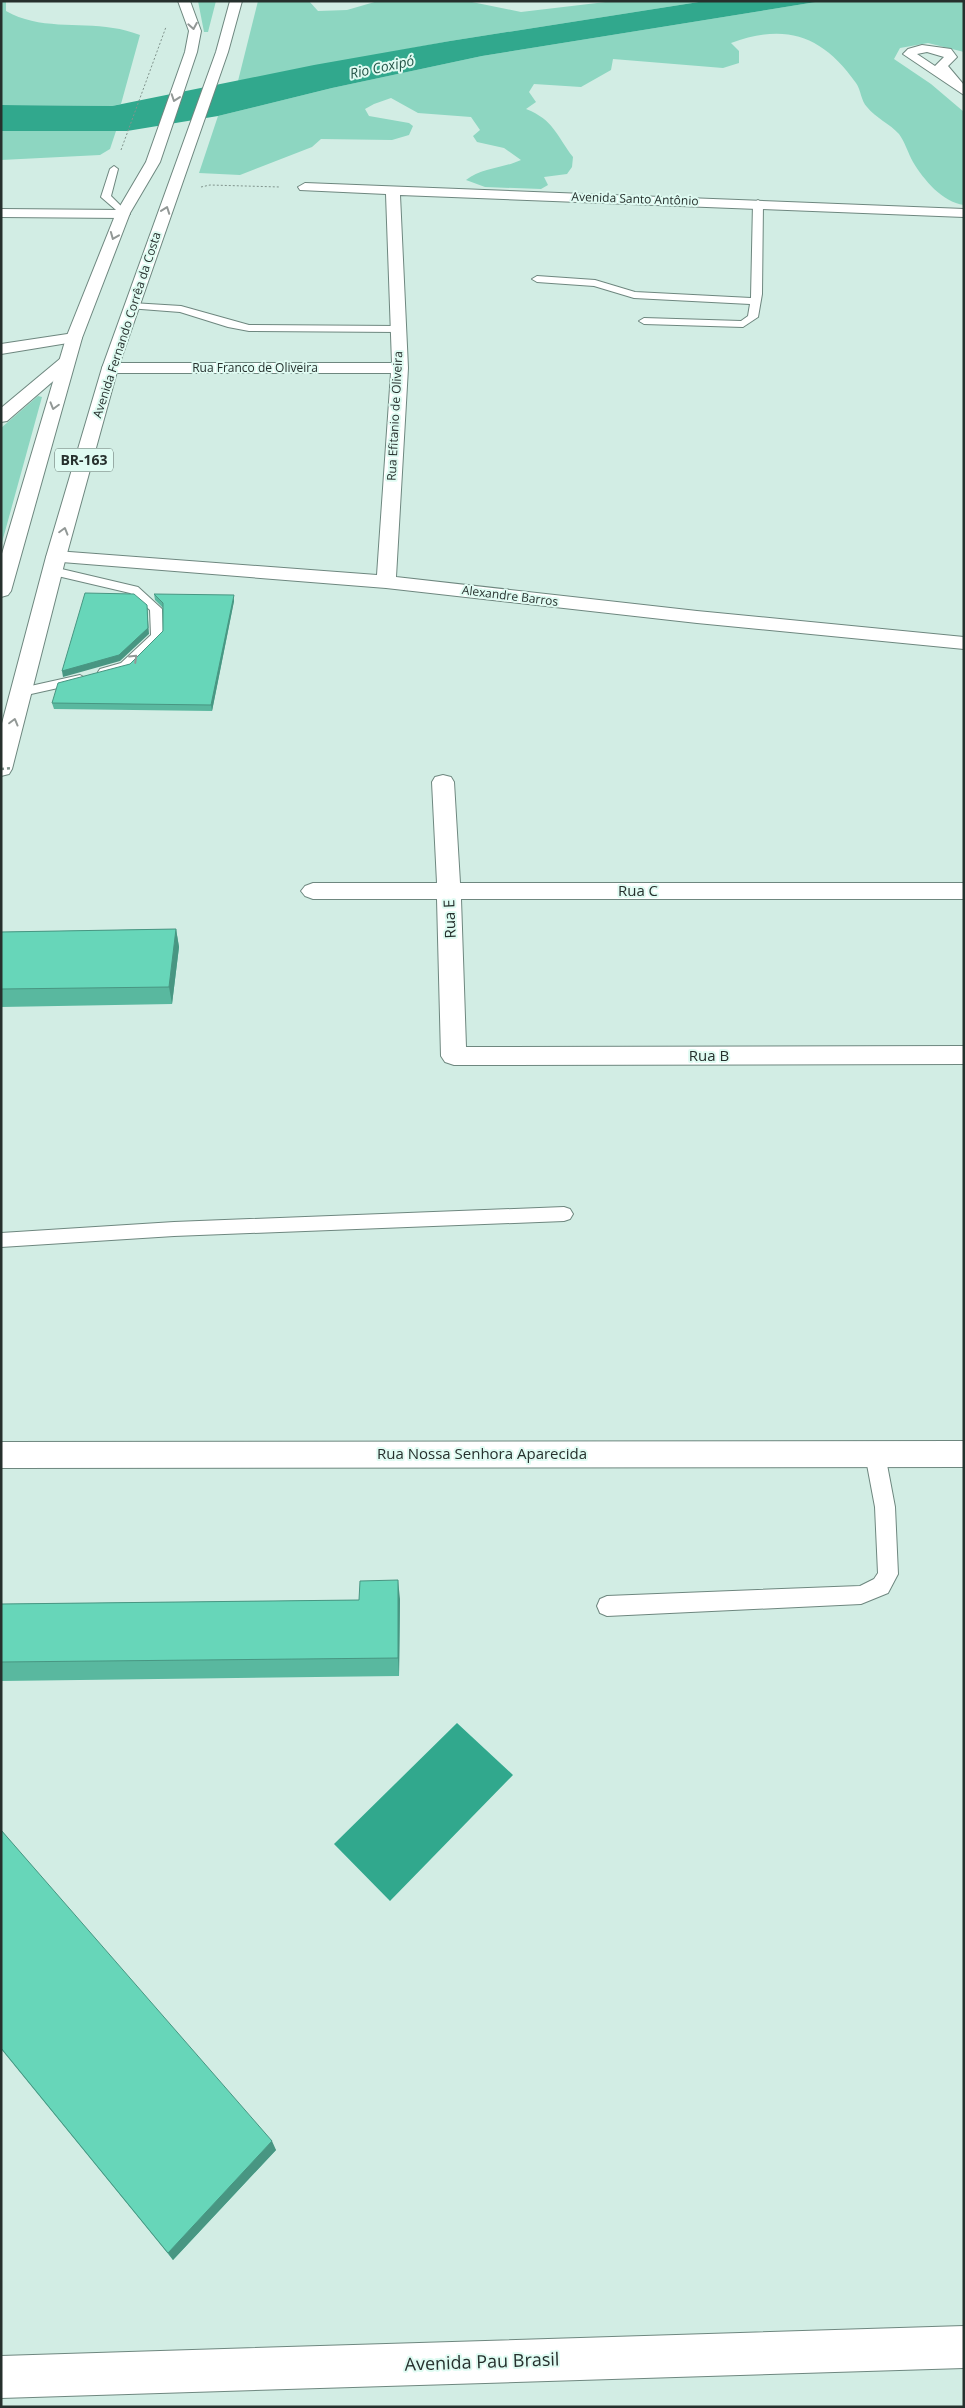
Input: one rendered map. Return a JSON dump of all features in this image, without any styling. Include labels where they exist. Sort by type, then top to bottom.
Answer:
[{"type":"main road","points":[[1,418],[57,378],[67,361],[74,338],[123,214],[153,162],[191,52],[195,31],[184,1]]},
{"type":"main road","name":"Avenida Fernando Corrêa da Costa","points":[[5,769],[54,564],[110,368],[222,52],[236,1]]},
{"type":"main road","name":"Avenida Santo Antônio","points":[[305,187],[758,203],[964,213]]},
{"type":"main road","name":"Rua Efitanio de Oliveira","points":[[386,582],[400,368],[393,191]]},
{"type":"main road","points":[[1,213],[123,214]]},
{"type":"main road","points":[[4,348],[74,338]]},
{"type":"main road","points":[[4,348],[37,355],[57,378]]},
{"type":"main road","name":"Rua Franco de Oliveira","points":[[110,368],[400,368]]},
{"type":"main road","name":"BR-163","points":[[1,591],[6,556],[57,378]]},
{"type":"main road","name":"Alexandre Barros","points":[[54,564],[386,582],[698,617],[964,644]]},
{"type":"main road","name":"Rua E","points":[[443,782],[449,891],[454,1056]]},
{"type":"main road","name":"Rua C","points":[[313,891],[964,891]]},
{"type":"main road","name":"Rua B","points":[[454,1056],[964,1055]]},
{"type":"main road","name":"Rua Nossa Senhora Aparecida","points":[[1,1455],[964,1454]]},
{"type":"main road","name":"Avenida Pau Brasil","points":[[1,2377],[964,2347]]},
{"type":"lane","points":[[114,169],[106,197],[123,214]]},
{"type":"lane","points":[[644,321],[743,324],[753,317],[756,301],[758,203]]},
{"type":"lane","points":[[537,279],[594,283],[634,295],[756,301]]},
{"type":"lane","points":[[132,306],[181,309],[232,325],[249,328],[398,329]]},
{"type":"lane","points":[[22,692],[86,678],[126,666],[157,636],[156,609],[134,590],[54,564]]},
{"type":"lane","points":[[1,1240],[174,1228],[564,1214]]},
{"type":"lane","points":[[607,1606],[861,1595],[881,1586],[888,1574],[885,1507],[875,1454]]},
{"type":"path","points":[[114,169],[168,21]]},
{"type":"path","points":[[173,189],[210,185],[305,187]]},
{"type":"shaded area","points":[[1,1],[6,2],[6,11],[32,21],[99,26],[140,35],[121,104],[112,106],[1,105]]},
{"type":"shaded area","points":[[198,1],[216,1],[208,32],[204,32]]},
{"type":"shaded area","points":[[258,1],[309,1],[318,11],[347,10],[378,1],[467,1],[521,12],[614,1],[705,1],[450,41],[238,81]]},
{"type":"shaded area","points":[[822,1],[964,1],[964,52],[928,43],[900,48],[894,59],[931,84],[964,112],[964,205],[948,200],[928,183],[913,162],[899,134],[867,107],[863,102],[856,83],[830,54],[816,44],[786,34],[769,34],[731,43],[739,51],[739,63],[723,68],[613,59],[611,70],[581,87],[534,84],[529,92],[536,102],[526,109],[549,123],[573,157],[572,167],[567,174],[544,177],[548,185],[541,189],[485,187],[466,180],[479,173],[521,160],[504,148],[477,142],[473,136],[480,130],[471,117],[418,113],[391,98],[365,109],[369,116],[409,123],[413,126],[409,135],[392,140],[321,139],[312,147],[240,175],[199,173],[218,116],[332,88],[482,56]]},
{"type":"shaded area","points":[[1,131],[116,131],[110,149],[100,155],[1,160]]},
{"type":"shaded area","points":[[38,396],[42,397],[1,546],[1,428]]},
{"type":"water","name":"Rio Coxipó","points":[[705,1],[822,1],[482,56],[332,88],[218,116],[127,131],[1,131],[1,105],[112,106],[314,65],[450,41]]},
{"type":"water","points":[[457,1723],[513,1775],[390,1901],[334,1844]]},
{"type":"building","points":[[85,593],[134,594],[147,605],[148,628],[119,655],[62,671]]},
{"type":"building","points":[[154,594],[234,595],[211,705],[52,703],[58,683],[130,664],[163,631],[163,603]]},
{"type":"building","points":[[176,929],[169,987],[1,989],[1,932]]},
{"type":"building","points":[[398,1580],[398,1658],[1,1662],[1,1604],[359,1600],[360,1581]]},
{"type":"building","points":[[1,1830],[272,2141],[168,2253],[1,2048]]}]
